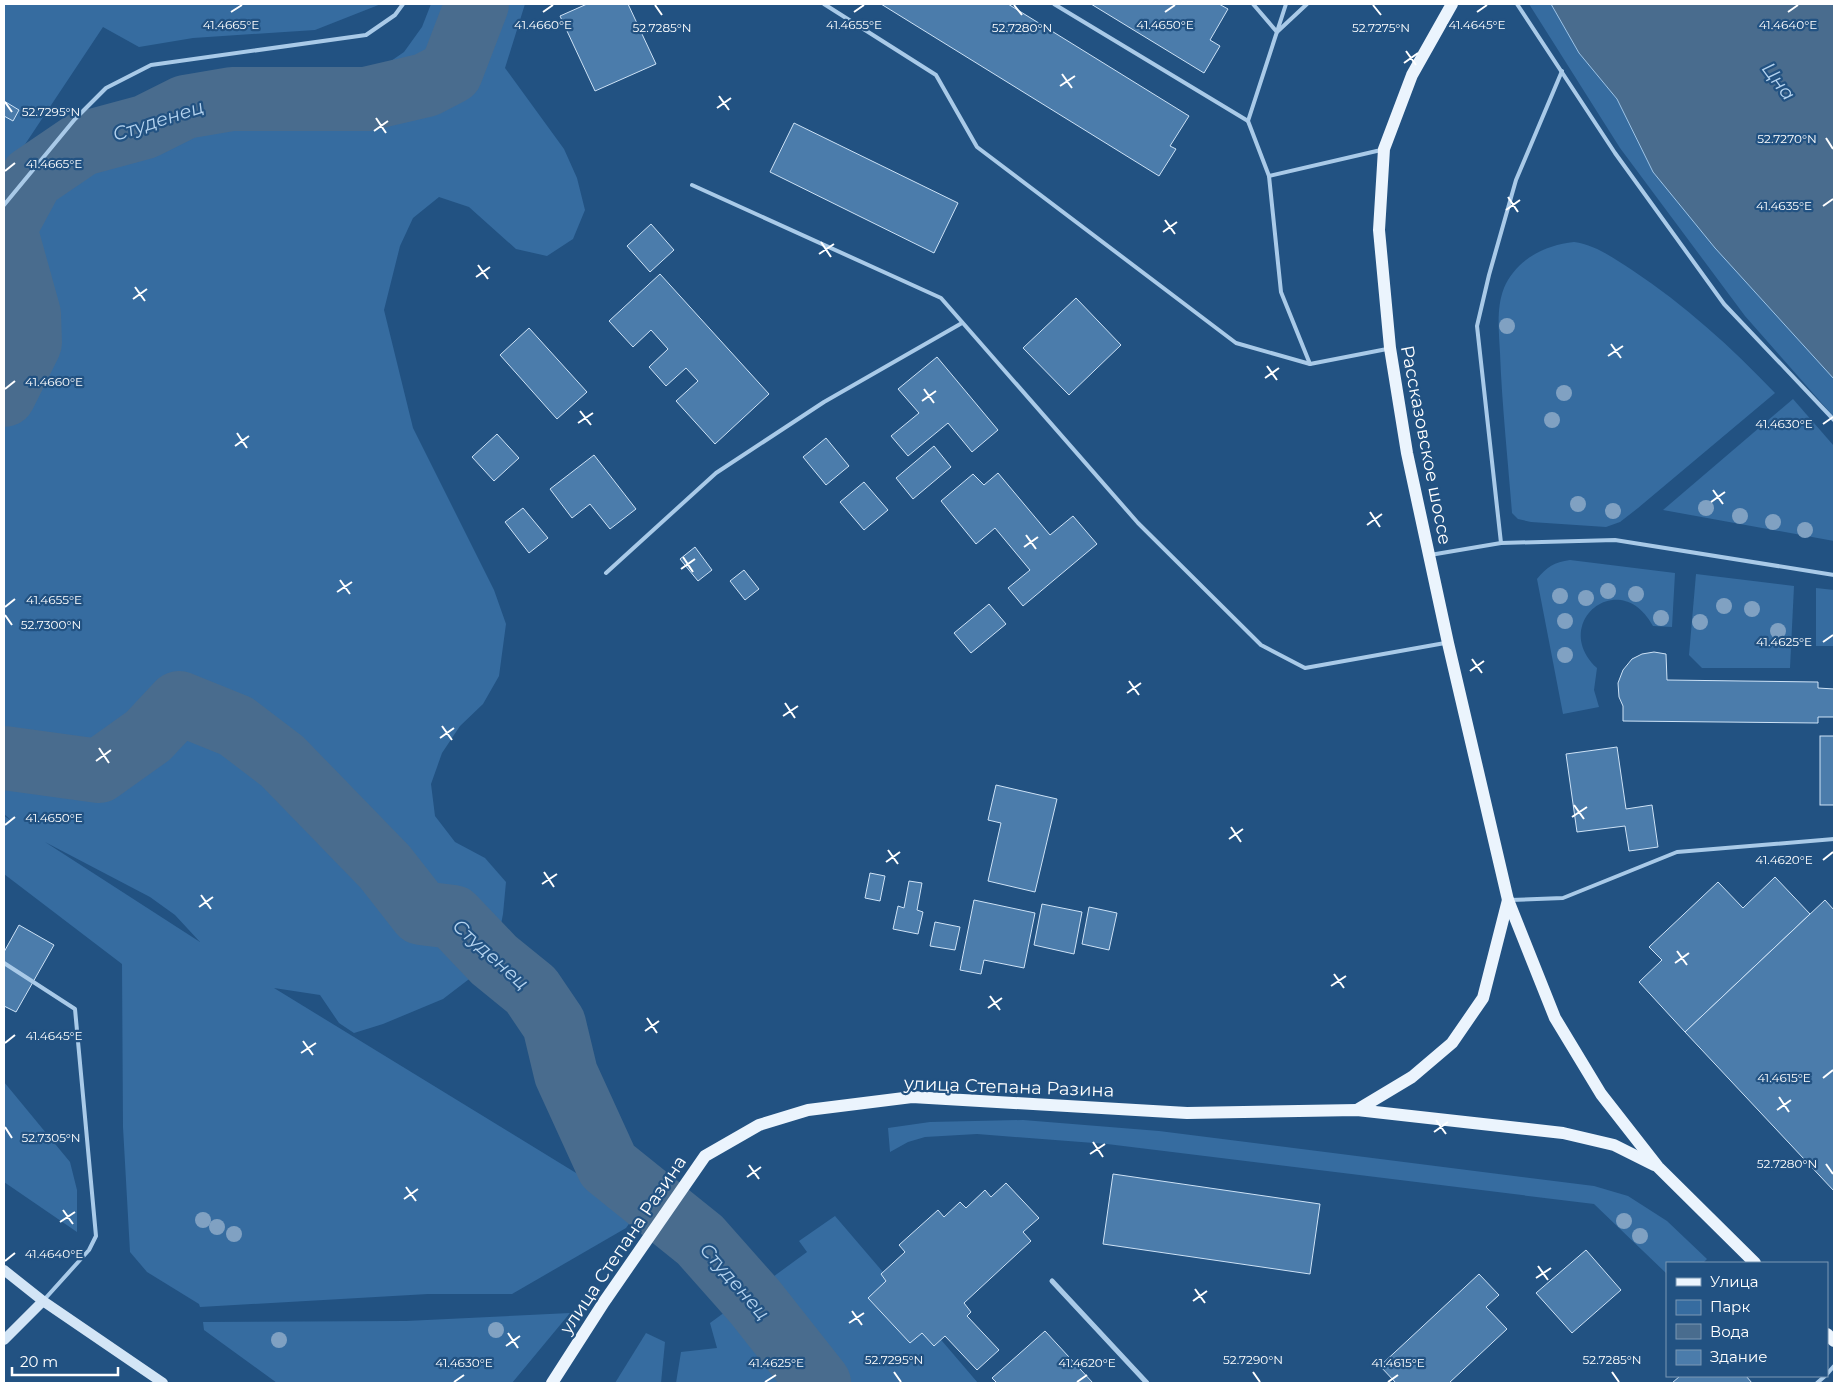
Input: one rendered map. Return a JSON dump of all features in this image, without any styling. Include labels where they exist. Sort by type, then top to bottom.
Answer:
[{"type":"main road","name":"Рассказовское шоссе","points":[[1452,4],[1412,75],[1384,149],[1379,230],[1390,348],[1407,453],[1448,643],[1508,900],[1555,1018],[1601,1094],[1658,1167]]},
{"type":"main road","points":[[1357,1110],[1412,1078],[1452,1043],[1483,998],[1508,900]]},
{"type":"main road","name":"улица Степана Разина","points":[[555,1379],[627,1269],[705,1156],[759,1125],[808,1110],[912,1097],[1187,1113],[1357,1110],[1563,1133],[1614,1145],[1658,1167]]},
{"type":"main road","points":[[1658,1167],[1754,1262]]},
{"type":"main road","points":[[4,1270],[43,1301],[162,1383]]},
{"type":"main road","points":[[4,1340],[43,1301]]},
{"type":"main road","points":[[546,1383],[555,1379]]},
{"type":"street","points":[[1052,1281],[1147,1383]]},
{"type":"lane","points":[[4,205],[75,119],[106,88],[151,65],[366,35],[395,15],[403,4]]},
{"type":"lane","points":[[824,4],[936,75],[977,147],[1236,343],[1310,364],[1390,348]]},
{"type":"lane","points":[[1054,4],[1248,121],[1269,176],[1281,292],[1310,364]]},
{"type":"lane","points":[[1253,4],[1277,32]]},
{"type":"lane","points":[[1248,121],[1286,4]]},
{"type":"lane","points":[[1277,32],[1307,4]]},
{"type":"lane","points":[[1517,4],[1615,153],[1724,304],[1834,420]]},
{"type":"lane","points":[[1501,543],[1477,326],[1489,275],[1516,180],[1562,71]]},
{"type":"lane","points":[[1269,176],[1384,149]]},
{"type":"lane","points":[[692,185],[941,298],[1138,523],[1261,645],[1305,668],[1448,643]]},
{"type":"lane","points":[[606,573],[716,473],[824,402],[962,322]]},
{"type":"lane","points":[[1429,555],[1501,543],[1615,540],[1834,575]]},
{"type":"lane","points":[[1508,900],[1562,898],[1677,852],[1834,839]]},
{"type":"lane","points":[[4,962],[75,1008],[96,1236],[89,1250],[43,1301]]},
{"type":"green space","points":[[4,4],[381,4],[315,30],[193,38],[139,47],[103,27],[4,176]]},
{"type":"green space","points":[[431,4],[525,4],[505,68],[564,149],[577,178],[585,210],[573,239],[547,256],[516,249],[469,207],[439,197],[413,218],[400,246],[384,310],[413,428],[494,590],[506,624],[499,676],[483,704],[460,726],[442,753],[431,784],[435,816],[455,842],[485,858],[506,882],[503,914],[494,960],[443,999],[383,1024],[354,1033],[339,1023],[320,995],[274,988],[638,1211],[626,1228],[512,1294],[428,1294],[200,1307],[199,1304],[147,1272],[130,1252],[123,1127],[122,964],[4,874],[4,816],[12,821],[4,814],[4,322],[30,265],[34,232],[47,202],[65,177],[115,139],[138,117],[165,103],[195,92],[287,79],[318,82],[378,70],[404,52],[422,27]],"holes":[[[45,842],[150,897],[175,915],[200,942]]]},
{"type":"green space","points":[[1529,4],[1551,4],[1579,53],[1617,99],[1653,172],[1715,248],[1834,379],[1834,417],[1745,316],[1620,148]]},
{"type":"green space","points":[[1574,242],[1590,246],[1604,253],[1652,283],[1689,312],[1742,359],[1775,393],[1638,508],[1620,522],[1606,527],[1531,522],[1518,519],[1512,513],[1499,337],[1501,296],[1509,278],[1516,269],[1532,256],[1542,250]]},
{"type":"green space","points":[[1793,399],[1834,446],[1834,541],[1663,510]]},
{"type":"green space","points":[[1570,560],[1675,573],[1672,627],[1653,626],[1639,608],[1624,600],[1608,601],[1595,607],[1585,619],[1581,634],[1584,651],[1597,668],[1594,690],[1599,707],[1563,714],[1537,579],[1551,566]]},
{"type":"green space","points":[[1696,574],[1794,586],[1790,668],[1702,668],[1689,655]]},
{"type":"green space","points":[[1816,588],[1834,590],[1834,646],[1816,646]]},
{"type":"green space","points":[[4,1082],[70,1162],[77,1190],[77,1232],[4,1182]]},
{"type":"green space","points":[[1023,1120],[1159,1131],[1594,1186],[1628,1196],[1667,1221],[1707,1259],[1704,1262],[1666,1262],[1666,1273],[1594,1204],[1107,1144],[977,1134],[925,1137],[908,1142],[890,1152],[888,1128],[930,1122]]},
{"type":"green space","points":[[835,1216],[978,1383],[676,1383],[681,1352],[717,1348],[710,1323],[807,1252],[799,1241]]},
{"type":"green space","points":[[570,1313],[512,1383],[277,1383],[204,1330],[203,1322],[406,1321]]},
{"type":"green space","points":[[646,1333],[665,1342],[661,1383],[615,1383]]},
{"type":"water","name":"Цна","points":[[1551,4],[1834,4],[1834,379],[1715,248],[1653,172],[1617,99],[1579,53]]},
{"type":"building","points":[[587,4],[628,4],[656,64],[595,91],[560,16]]},
{"type":"building","points":[[881,4],[1008,4],[1189,116],[1170,146],[1176,149],[1159,176]]},
{"type":"building","points":[[1091,4],[1219,4],[1228,9],[1210,40],[1220,46],[1204,73]]},
{"type":"building","points":[[4,101],[19,110],[13,121],[4,116]]},
{"type":"building","points":[[794,123],[958,203],[934,253],[770,172]]},
{"type":"building","points":[[651,224],[674,250],[650,272],[627,246]]},
{"type":"building","points":[[660,274],[769,394],[715,444],[676,401],[698,381],[686,368],[666,386],[649,367],[668,349],[651,330],[633,347],[609,321]]},
{"type":"building","points":[[1076,298],[1121,345],[1069,395],[1023,348]]},
{"type":"building","points":[[529,328],[587,392],[557,419],[500,355]]},
{"type":"building","points":[[937,357],[998,430],[972,452],[948,423],[908,456],[891,436],[919,413],[898,389]]},
{"type":"building","points":[[497,434],[519,458],[494,481],[472,457]]},
{"type":"building","points":[[826,438],[849,466],[826,485],[803,457]]},
{"type":"building","points":[[934,446],[951,467],[913,499],[896,478]]},
{"type":"building","points":[[594,455],[636,509],[610,529],[590,504],[572,518],[550,489]]},
{"type":"building","points":[[998,473],[1050,535],[1073,516],[1097,544],[1023,606],[1008,588],[1030,570],[995,528],[976,544],[941,501],[973,474],[984,485]]},
{"type":"building","points":[[864,482],[888,510],[864,530],[840,502]]},
{"type":"building","points":[[523,508],[548,538],[529,553],[505,522]]},
{"type":"building","points":[[695,547],[712,570],[698,581],[680,559]]},
{"type":"building","points":[[744,570],[759,589],[745,600],[730,581]]},
{"type":"building","points":[[989,604],[1006,624],[971,653],[954,633]]},
{"type":"building","points":[[1654,652],[1666,654],[1667,680],[1818,682],[1818,688],[1834,689],[1834,717],[1818,717],[1818,723],[1623,721],[1623,706],[1619,697],[1618,683],[1623,670],[1632,659],[1642,654]]},
{"type":"building","points":[[1820,736],[1834,736],[1834,805],[1820,805]]},
{"type":"building","points":[[1617,747],[1626,809],[1652,805],[1658,847],[1629,851],[1625,826],[1577,832],[1566,754]]},
{"type":"building","points":[[996,785],[1057,799],[1035,892],[988,881],[1001,823],[988,820]]},
{"type":"building","points":[[870,873],[885,876],[880,901],[865,898]]},
{"type":"building","points":[[1775,877],[1810,914],[1685,1032],[1639,982],[1662,960],[1649,947],[1718,882],[1743,908]]},
{"type":"building","points":[[909,881],[922,883],[917,910],[923,912],[918,934],[893,929],[898,906],[904,908]]},
{"type":"building","points":[[974,900],[1035,913],[1024,968],[984,960],[981,974],[960,970]]},
{"type":"building","points":[[1825,900],[1834,910],[1834,1191],[1685,1032]]},
{"type":"building","points":[[1042,904],[1082,912],[1074,954],[1034,945]]},
{"type":"building","points":[[1089,907],[1117,913],[1109,950],[1082,944]]},
{"type":"building","points":[[935,922],[960,927],[955,950],[930,946]]},
{"type":"building","points":[[19,925],[54,945],[16,1012],[4,1006],[4,952]]},
{"type":"building","points":[[1113,1174],[1320,1204],[1310,1274],[1103,1244]]},
{"type":"building","points":[[1006,1183],[1039,1218],[1023,1232],[1031,1241],[964,1303],[971,1312],[967,1316],[999,1350],[977,1370],[945,1336],[934,1346],[922,1333],[910,1343],[868,1298],[886,1281],[881,1274],[905,1252],[899,1245],[938,1210],[944,1217],[960,1202],[966,1208],[985,1190],[991,1197]]},
{"type":"building","points":[[1586,1250],[1621,1290],[1572,1333],[1536,1293]]},
{"type":"building","points":[[1479,1274],[1499,1295],[1486,1307],[1507,1329],[1449,1383],[1396,1383],[1380,1366]]},
{"type":"building","points":[[1045,1331],[1093,1383],[997,1383],[992,1378]]},
{"type":"building","points":[[1679,1377],[1747,1377],[1752,1383],[1672,1383]]},
{"type":"waterway","name":"Студенец","points":[[4,395],[30,343],[29,314],[5,228],[32,178],[82,144],[145,127],[185,107],[232,99],[366,99],[426,85],[451,72],[477,4]]},
{"type":"waterway","name":"Студенец","points":[[4,758],[99,771],[148,736],[179,703],[236,726],[282,761],[385,867],[421,913],[453,917],[494,960],[531,990],[554,1024],[566,1074],[608,1166],[700,1240],[755,1302],[819,1383]]}]
